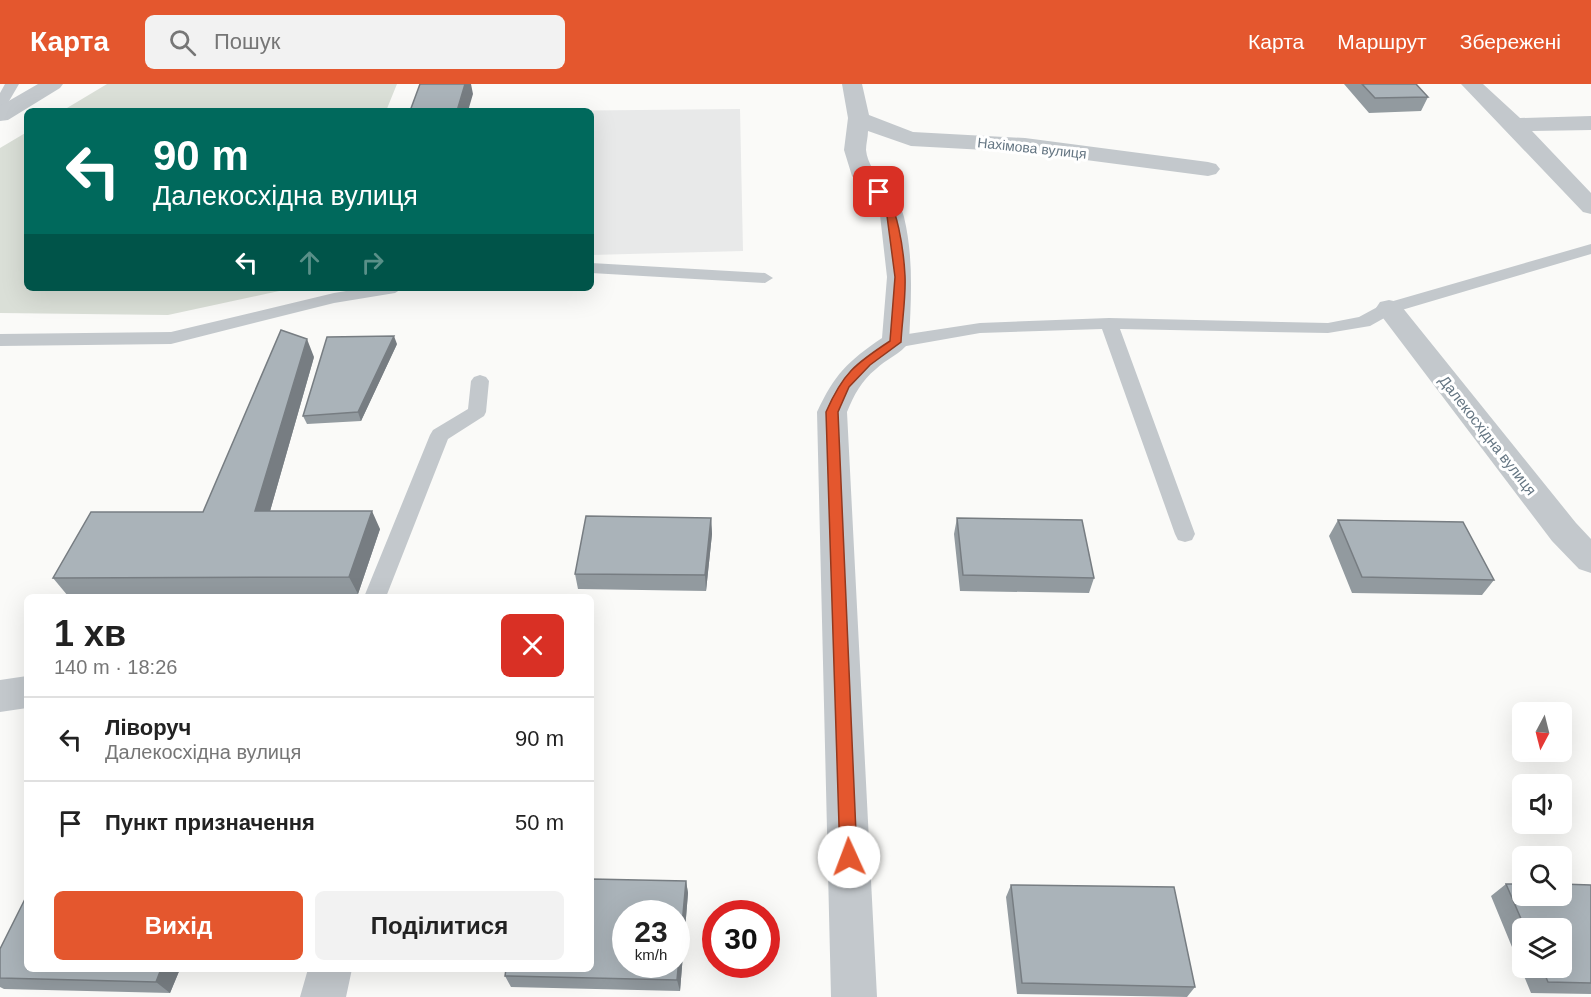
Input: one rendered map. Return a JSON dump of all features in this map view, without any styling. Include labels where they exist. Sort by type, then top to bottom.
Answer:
[{"type":"street","points":[[0,115],[53,84]]},
{"type":"street","points":[[852,84],[859,118],[855,150],[864,176],[879,192],[892,216],[900,277],[895,342],[866,362],[844,385],[832,412],[854,997]]},
{"type":"street","points":[[1471,84],[1514,125],[1591,207]]},
{"type":"street","name":"Нахімова вулиця","points":[[859,118],[881,129],[911,138],[1025,145],[1208,169]]},
{"type":"street","points":[[1514,125],[1591,123]]},
{"type":"street","name":"Далекосхідна вулиця","points":[[1389,308],[1564,532],[1591,560]]},
{"type":"street","points":[[0,696],[24,692]]},
{"type":"street","points":[[323,997],[329,972]]},
{"type":"lane","points":[[0,105],[12,84]]},
{"type":"lane","points":[[895,342],[980,328],[1109,323],[1328,328],[1364,322],[1389,308],[1591,249]]},
{"type":"lane","points":[[594,268],[765,278]]},
{"type":"lane","points":[[0,340],[171,338],[334,298],[377,291]]},
{"type":"lane","points":[[1109,323],[1185,534]]},
{"type":"lane","points":[[376,594],[440,435],[477,412],[480,381]]},
{"type":"shaded area","points":[[107,84],[397,84],[387,108],[67,108]]},
{"type":"shaded area","points":[[740,109],[743,251],[594,255],[594,110]]},
{"type":"shaded area","points":[[24,134],[24,291],[279,291],[168,315],[0,313],[0,148]]},
{"type":"building","points":[[420,84],[465,84],[458,108],[411,108]]},
{"type":"building","points":[[1362,84],[1416,84],[1428,97],[1375,98]]},
{"type":"building","points":[[281,330],[307,339],[255,511],[372,511],[349,577],[53,578],[91,512],[203,512]]},
{"type":"building","points":[[394,336],[358,412],[303,416],[327,337]]},
{"type":"building","points":[[586,516],[711,518],[705,575],[575,574]]},
{"type":"building","points":[[957,518],[1082,520],[1094,578],[963,575]]},
{"type":"building","points":[[1338,520],[1463,522],[1494,580],[1362,577]]},
{"type":"building","points":[[594,879],[686,881],[684,900],[612,900],[612,978],[677,978],[677,980],[505,976],[506,972],[594,972]]},
{"type":"building","points":[[1506,884],[1512,884],[1512,898]]},
{"type":"building","points":[[1572,884],[1591,885],[1591,983],[1548,982],[1546,978],[1572,978],[1572,918],[1521,918],[1516,906],[1572,906]]},
{"type":"building","points":[[1011,885],[1174,887],[1195,987],[1022,983]]},
{"type":"building","points":[[24,901],[24,972],[160,972],[156,982],[0,978],[0,949]]},
{"type":"route","points":[[849,857],[832,412],[844,385],[866,362],[895,342],[900,277],[892,216],[879,192]]}]
